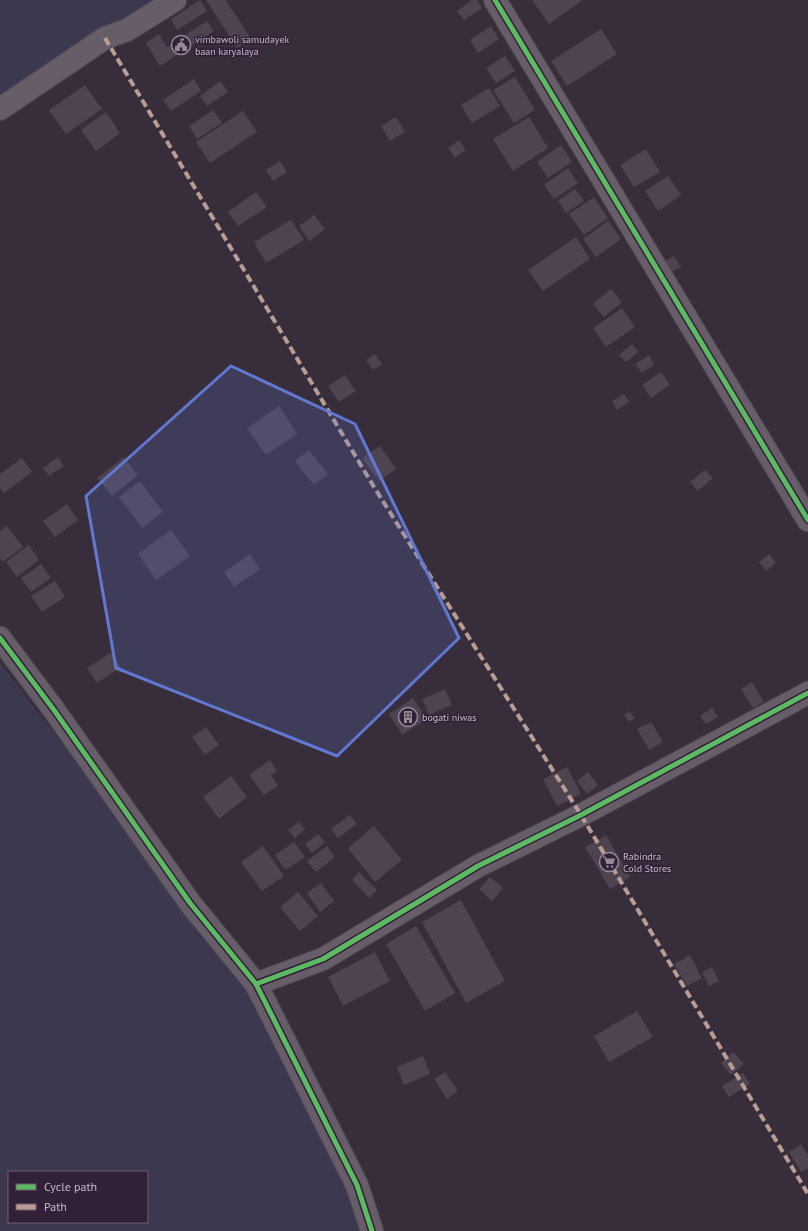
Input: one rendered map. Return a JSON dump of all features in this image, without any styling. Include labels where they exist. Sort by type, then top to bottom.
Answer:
[{"type":"street","points":[[0,109],[105,38],[127,30],[175,0]]},
{"type":"street","points":[[495,0],[808,520]]},
{"type":"street","points":[[0,638],[54,710],[190,903],[256,984],[357,1185],[372,1231]]},
{"type":"street","points":[[256,984],[323,959],[478,866],[581,815],[808,693]]},
{"type":"highlighted area","points":[[231,366],[355,424],[459,638],[337,756],[116,668],[86,496]]},
{"type":"shaded area","points":[[0,0],[175,0],[0,106]]},
{"type":"shaded area","points":[[0,662],[33,706],[256,984],[372,1231],[0,1231]]},
{"type":"building","points":[[200,0],[207,11],[177,30],[171,19]]},
{"type":"building","points":[[206,0],[226,0],[251,39],[237,48]]},
{"type":"building","points":[[472,0],[477,0],[482,8],[464,20],[457,11]]},
{"type":"building","points":[[532,0],[583,0],[549,24]]},
{"type":"building","name":"vimbawoli samudayek baan karyalaya","points":[[207,21],[214,31],[160,66],[146,43],[159,34],[167,47]]},
{"type":"building","points":[[491,26],[499,39],[478,53],[470,40]]},
{"type":"building","points":[[601,29],[617,54],[567,86],[551,61]]},
{"type":"building","points":[[505,56],[515,71],[496,83],[486,68]]},
{"type":"building","points":[[515,77],[535,110],[514,123],[493,90]]},
{"type":"building","points":[[194,79],[201,91],[171,111],[163,100]]},
{"type":"building","points":[[220,81],[228,92],[207,106],[200,96]]},
{"type":"building","points":[[85,85],[102,109],[66,134],[49,110]]},
{"type":"building","points":[[489,88],[500,106],[472,123],[461,105]]},
{"type":"building","points":[[213,110],[222,123],[197,139],[189,126]]},
{"type":"building","points":[[243,111],[257,132],[210,163],[196,142]]},
{"type":"building","points":[[106,112],[120,133],[96,151],[81,130]]},
{"type":"building","points":[[396,117],[405,132],[390,141],[381,126]]},
{"type":"building","points":[[529,117],[548,148],[513,171],[493,139]]},
{"type":"building","points":[[459,140],[466,150],[455,158],[448,148]]},
{"type":"building","points":[[561,145],[572,162],[548,178],[537,162]]},
{"type":"building","points":[[646,149],[660,172],[634,187],[620,165]]},
{"type":"building","points":[[280,161],[287,172],[273,181],[266,170]]},
{"type":"building","points":[[568,168],[578,183],[554,199],[544,185]]},
{"type":"building","points":[[668,176],[681,195],[658,211],[645,191]]},
{"type":"building","points":[[575,189],[584,201],[566,213],[558,201]]},
{"type":"building","points":[[256,192],[267,207],[238,226],[228,212]]},
{"type":"building","points":[[594,197],[608,218],[584,235],[569,214]]},
{"type":"building","points":[[314,215],[325,229],[309,241],[299,226]]},
{"type":"building","points":[[291,220],[304,240],[266,263],[254,242]]},
{"type":"building","points":[[608,221],[621,239],[596,257],[583,239]]},
{"type":"building","points":[[576,237],[590,259],[543,291],[528,270]]},
{"type":"building","points":[[674,256],[681,267],[671,272],[665,261]]},
{"type":"building","points":[[611,289],[622,302],[604,317],[593,304]]},
{"type":"building","points":[[622,308],[635,327],[606,347],[593,328]]},
{"type":"building","points":[[632,344],[639,352],[626,362],[619,355]]},
{"type":"building","points":[[375,354],[382,364],[373,370],[366,360]]},
{"type":"building","points":[[649,355],[654,365],[642,373],[635,364]]},
{"type":"building","points":[[661,372],[670,385],[651,398],[642,385]]},
{"type":"building","points":[[345,375],[356,391],[339,402],[328,386]]},
{"type":"building","points":[[624,394],[629,402],[617,410],[612,401]]},
{"type":"building","points":[[279,406],[297,434],[266,455],[247,428]]},
{"type":"building","points":[[380,446],[396,469],[379,481],[362,458]]},
{"type":"building","points":[[309,450],[328,474],[314,485],[295,461]]},
{"type":"building","points":[[58,457],[64,466],[49,476],[43,468]]},
{"type":"building","points":[[124,457],[138,475],[112,496],[97,478]]},
{"type":"building","points":[[22,458],[32,472],[4,493],[0,488],[0,474]]},
{"type":"building","points":[[705,470],[713,478],[698,491],[690,482]]},
{"type":"building","points":[[140,481],[163,512],[142,528],[119,497]]},
{"type":"building","points":[[67,504],[78,520],[55,537],[43,521]]},
{"type":"building","points":[[7,526],[23,547],[3,562],[0,558],[0,531]]},
{"type":"building","points":[[171,530],[190,556],[156,580],[138,554]]},
{"type":"building","points":[[29,545],[39,560],[17,577],[6,562]]},
{"type":"building","points":[[250,554],[260,569],[234,587],[224,572]]},
{"type":"building","points":[[769,554],[776,563],[766,571],[759,562]]},
{"type":"building","points":[[41,564],[51,578],[31,592],[21,578]]},
{"type":"building","points":[[55,581],[65,597],[42,612],[31,596]]},
{"type":"building","points":[[111,652],[121,667],[97,683],[87,668]]},
{"type":"building","points":[[752,682],[764,702],[753,708],[741,689]]},
{"type":"building","points":[[445,689],[452,705],[429,715],[422,699]]},
{"type":"building","name":"bogati niwas","points":[[413,698],[427,719],[402,735],[389,714]]},
{"type":"building","points":[[712,708],[718,717],[706,724],[700,716]]},
{"type":"building","points":[[629,711],[635,718],[629,722],[624,715]]},
{"type":"building","points":[[651,722],[663,742],[649,750],[637,729]]},
{"type":"building","points":[[206,727],[219,745],[205,755],[192,737]]},
{"type":"building","points":[[270,760],[277,771],[271,775],[278,786],[264,795],[249,775]]},
{"type":"building","points":[[567,767],[581,794],[557,806],[543,779]]},
{"type":"building","points":[[588,772],[598,785],[587,794],[577,781]]},
{"type":"building","points":[[231,776],[247,797],[219,819],[203,797]]},
{"type":"building","points":[[350,815],[357,824],[338,838],[331,829]]},
{"type":"building","points":[[299,822],[305,829],[295,838],[288,830]]},
{"type":"building","points":[[374,826],[402,860],[375,882],[348,848]]},
{"type":"building","points":[[318,834],[325,842],[312,853],[305,844]]},
{"type":"building","points":[[606,835],[630,877],[610,889],[585,847]]},
{"type":"building","points":[[294,842],[305,857],[285,870],[275,855]]},
{"type":"building","points":[[263,846],[284,876],[262,891],[241,862]]},
{"type":"building","points":[[327,846],[335,857],[316,872],[307,861]]},
{"type":"building","points":[[359,872],[377,890],[369,898],[352,880]]},
{"type":"building","points":[[490,877],[503,888],[492,901],[479,889]]},
{"type":"building","points":[[321,883],[334,901],[320,912],[307,893]]},
{"type":"building","points":[[298,892],[318,916],[300,931],[280,907]]},
{"type":"building","points":[[461,900],[505,981],[466,1003],[422,922]]},
{"type":"building","points":[[416,926],[455,993],[425,1011],[386,944]]},
{"type":"building","points":[[375,952],[390,981],[343,1006],[328,977]]},
{"type":"building","points":[[690,955],[702,978],[687,986],[674,964]]},
{"type":"building","points":[[712,967],[719,981],[709,986],[702,972]]},
{"type":"building","points":[[637,1011],[653,1037],[609,1062],[594,1036]]},
{"type":"building","points":[[733,1052],[744,1064],[731,1075],[721,1063]]},
{"type":"building","points":[[423,1056],[430,1074],[404,1085],[397,1067]]},
{"type":"building","points":[[445,1072],[458,1091],[447,1099],[434,1079]]},
{"type":"building","points":[[743,1073],[750,1084],[729,1097],[722,1086]]},
{"type":"building","points":[[801,1144],[808,1155],[808,1168],[801,1172],[789,1152]]},
{"type":"marked path","points":[[105,38],[374,487],[581,815],[808,1194]]},
{"type":"cycle path","points":[[495,0],[808,520]]},
{"type":"cycle path","points":[[0,638],[54,710],[190,903],[256,984],[357,1185],[372,1231]]},
{"type":"cycle path","points":[[256,984],[323,959],[478,866],[581,815],[808,693]]},
{"type":"place","name":"vimbawoli samudayek baan karyalaya","points":[[181,45]]},
{"type":"place","name":"bogati niwas","points":[[408,717]]},
{"type":"place","name":"Rabindra Cold Stores","points":[[609,862]]}]
